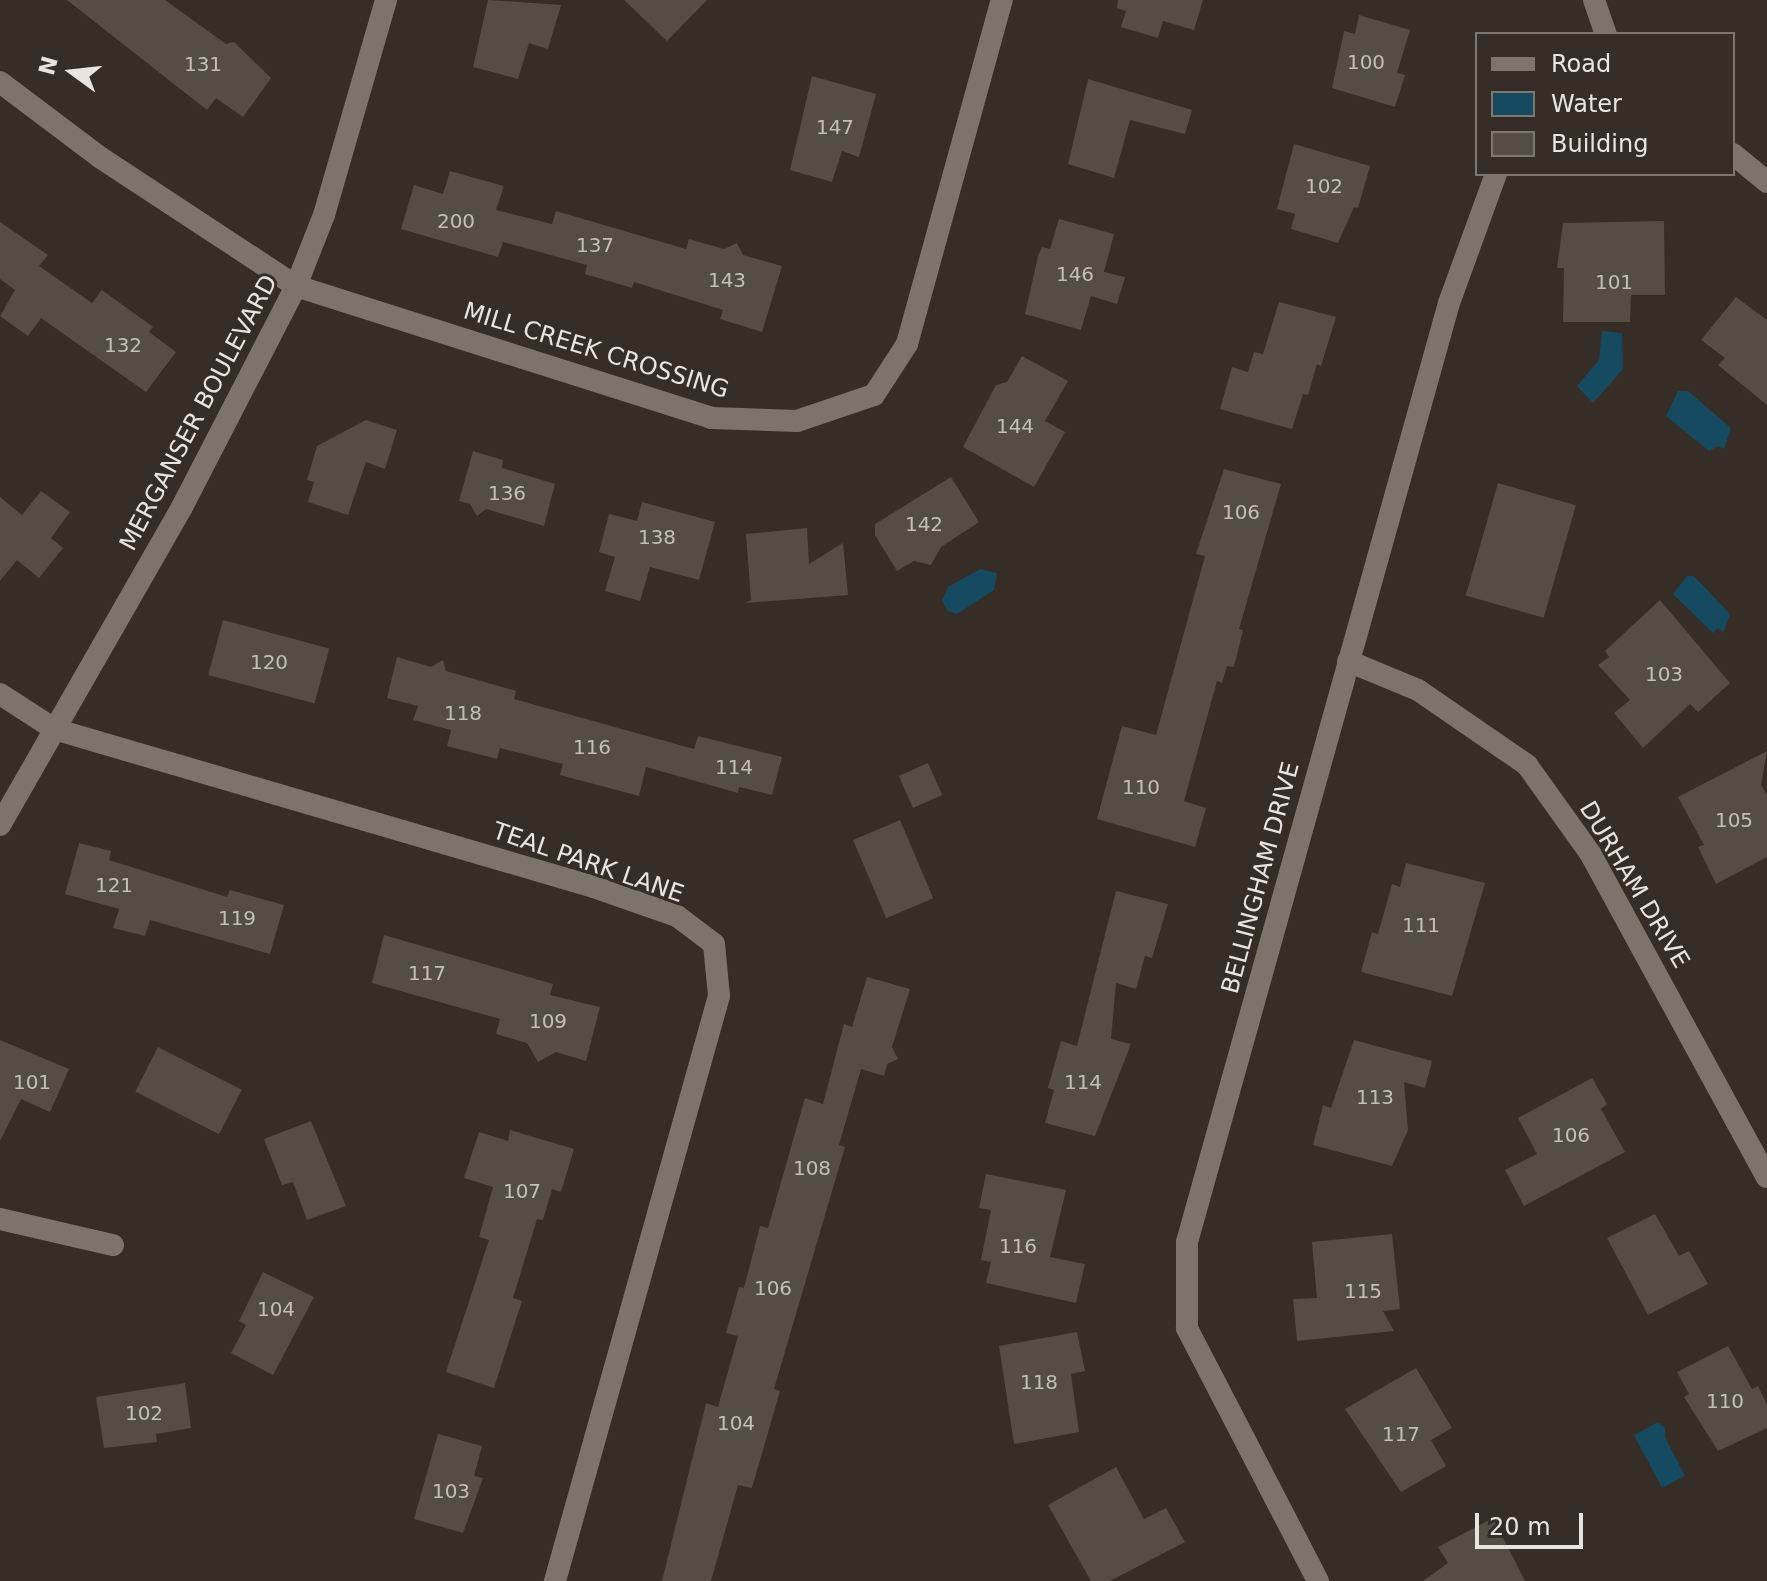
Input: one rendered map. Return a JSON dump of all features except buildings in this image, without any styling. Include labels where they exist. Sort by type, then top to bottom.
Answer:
[{"type":"street","name":"MERGANSER BOULEVARD","points":[[0,825],[182,507],[296,286],[324,215],[386,0]]},
{"type":"street","name":"MILL CREEK CROSSING","points":[[0,82],[101,158],[296,286],[711,418],[797,421],[874,395],[907,344],[1002,0]]},
{"type":"street","points":[[1594,0],[1605,32]]},
{"type":"street","points":[[1735,156],[1767,182]]},
{"type":"street","name":"BELLINGHAM DRIVE","points":[[1318,1581],[1187,1328],[1187,1242],[1449,303],[1495,176]]},
{"type":"street","name":"DURHAM DRIVE","points":[[1348,661],[1418,690],[1527,765],[1590,853],[1767,1177]]},
{"type":"street","name":"TEAL PARK LANE","points":[[0,694],[54,729],[594,887],[677,916],[714,944],[719,996],[555,1581]]},
{"type":"street","points":[[0,1219],[113,1245]]},
{"type":"water","points":[[1602,331],[1622,333],[1623,369],[1593,403],[1577,386],[1599,360]]},
{"type":"water","points":[[1678,391],[1688,391],[1731,428],[1724,449],[1718,446],[1709,451],[1666,416]]},
{"type":"water","points":[[980,569],[997,573],[994,590],[957,614],[948,611],[942,601],[948,587]]},
{"type":"water","points":[[1687,576],[1694,576],[1730,614],[1723,633],[1718,628],[1713,633],[1673,594]]},
{"type":"water","points":[[1658,1422],[1665,1428],[1665,1437],[1685,1476],[1662,1488],[1634,1435]]}]
